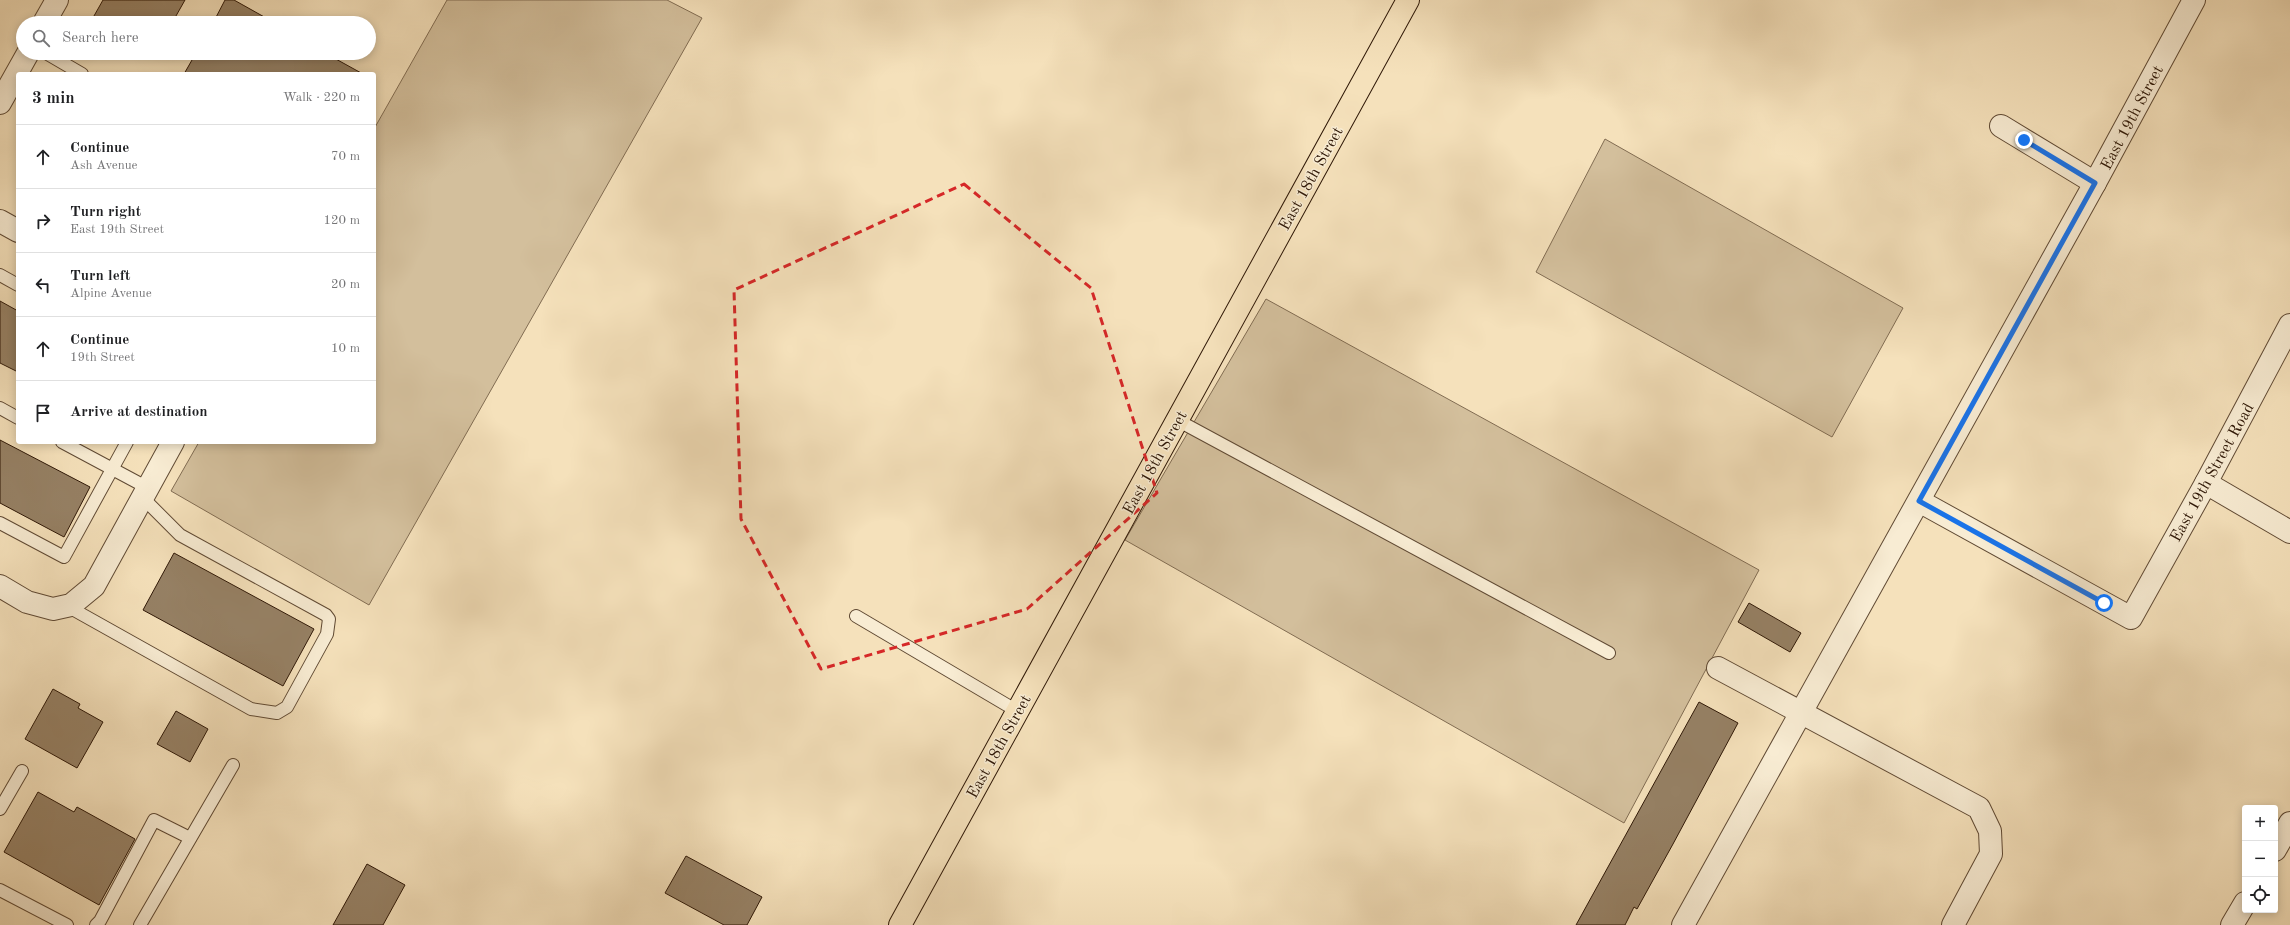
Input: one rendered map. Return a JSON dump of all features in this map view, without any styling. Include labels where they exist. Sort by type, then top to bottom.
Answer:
[{"type":"main road","name":"East 18th Street","points":[[900,925],[1408,0]]},
{"type":"street","points":[[48,16],[57,0]]},
{"type":"street","name":"East 19th Street","points":[[1682,925],[1919,501],[2095,183],[2194,0]]},
{"type":"street","points":[[17,72],[24,60]]},
{"type":"street","points":[[0,102],[16,74]]},
{"type":"street","points":[[2000,126],[2095,183]]},
{"type":"street","points":[[0,221],[16,230]]},
{"type":"street","name":"East 19th Street Road","points":[[1919,501],[2130,618],[2206,484],[2290,325]]},
{"type":"street","points":[[0,586],[27,602],[53,609],[72,605],[94,586],[172,444]]},
{"type":"street","points":[[2206,484],[2290,532]]},
{"type":"street","points":[[1718,668],[1979,808],[1990,831],[1991,854],[1953,925]]},
{"type":"street","points":[[2278,845],[2290,823]]},
{"type":"street","points":[[2232,925],[2242,908]]},
{"type":"lane","points":[[58,60],[79,72]]},
{"type":"lane","points":[[0,275],[16,284]]},
{"type":"lane","points":[[0,408],[16,417]]},
{"type":"lane","points":[[1177,420],[1609,653]]},
{"type":"lane","points":[[66,444],[112,469],[145,493],[180,534],[326,615],[329,619],[327,634],[287,707],[277,713],[251,709],[67,606]]},
{"type":"lane","points":[[0,523],[64,557],[126,444]]},
{"type":"lane","points":[[856,616],[1017,711]]},
{"type":"lane","points":[[140,925],[233,765]]},
{"type":"lane","points":[[0,809],[22,771]]},
{"type":"lane","points":[[96,925],[100,921],[154,820],[190,838]]},
{"type":"lane","points":[[0,890],[67,925]]},
{"type":"highlighted area","points":[[964,184],[1091,288],[1157,493],[1027,609],[821,669],[741,519],[734,290]]},
{"type":"shaded area","points":[[447,0],[667,0],[702,18],[369,605],[171,491],[198,444],[376,444],[376,125]]},
{"type":"shaded area","points":[[1605,139],[1903,308],[1832,437],[1536,272]]},
{"type":"shaded area","points":[[1266,299],[1759,570],[1624,823],[1125,540]]},
{"type":"building","points":[[103,0],[185,0],[176,16],[94,16]]},
{"type":"building","points":[[225,0],[234,0],[263,16],[217,16]]},
{"type":"building","points":[[192,60],[338,60],[359,72],[185,72]]},
{"type":"building","points":[[0,301],[16,310],[16,371],[0,363]]},
{"type":"building","points":[[0,440],[90,487],[64,537],[0,503]]},
{"type":"building","points":[[174,553],[314,629],[283,686],[143,610]]},
{"type":"building","points":[[1749,603],[1801,633],[1790,652],[1738,622]]},
{"type":"building","points":[[53,689],[80,704],[78,708],[103,722],[77,768],[25,739]]},
{"type":"building","points":[[1699,702],[1738,723],[1673,844],[1637,909],[1634,907],[1625,925],[1576,925]]},
{"type":"building","points":[[176,711],[208,729],[190,762],[157,744]]},
{"type":"building","points":[[38,792],[74,812],[77,807],[135,839],[99,905],[4,852]]},
{"type":"building","points":[[686,856],[762,897],[747,925],[724,925],[665,893]]},
{"type":"building","points":[[367,864],[405,885],[383,925],[333,925]]},
{"type":"route","points":[[2024,140],[2095,183],[1919,501],[2104,603]]}]
